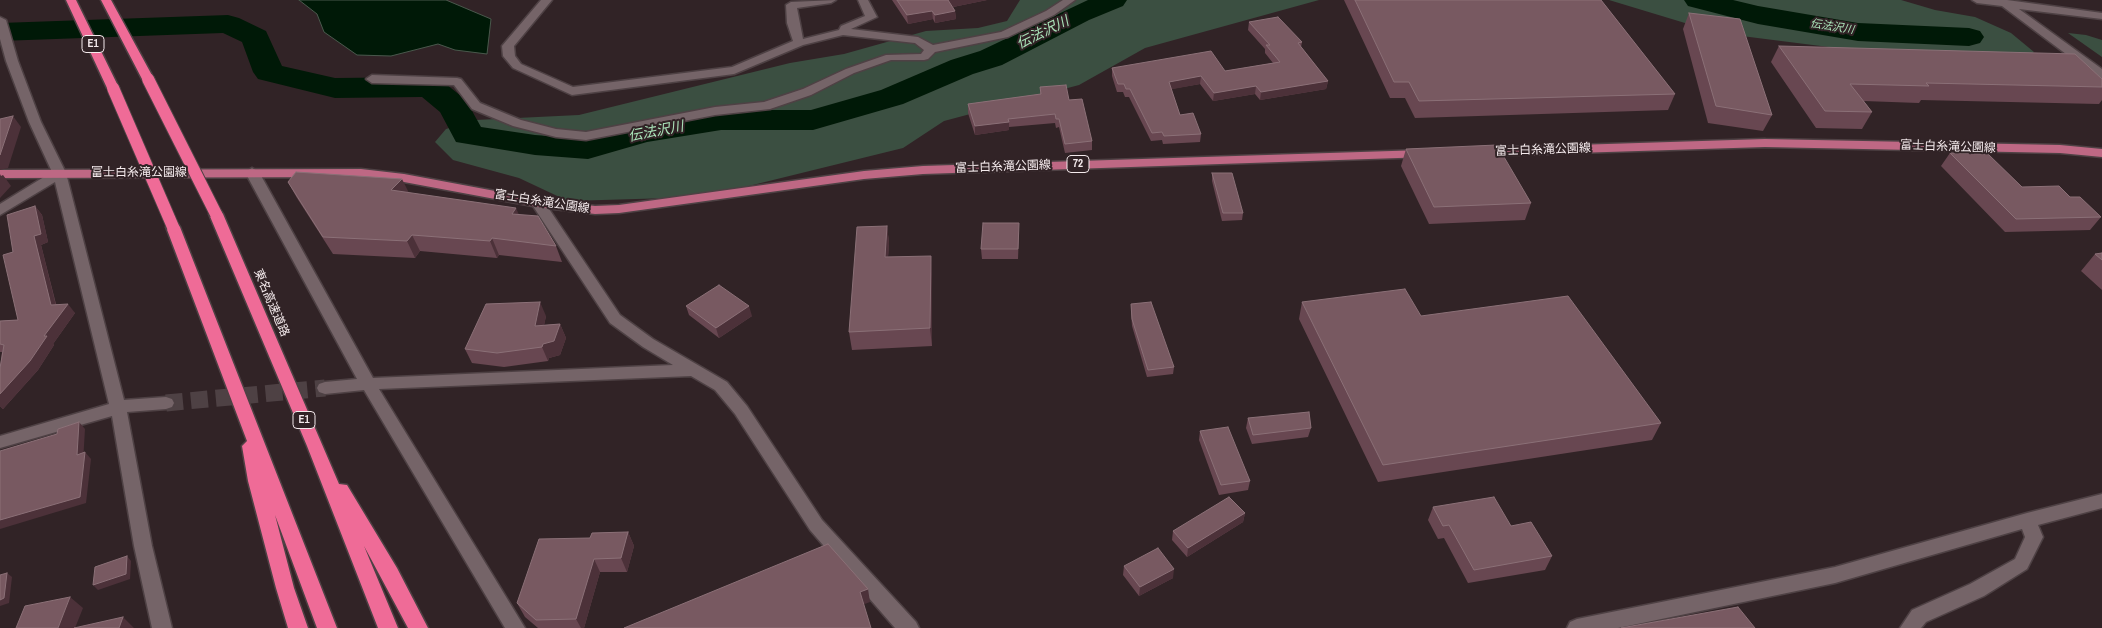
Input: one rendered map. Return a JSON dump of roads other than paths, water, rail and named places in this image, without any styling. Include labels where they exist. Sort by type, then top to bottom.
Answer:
[{"type":"highway","name":"東名高速道路","points":[[106,0],[216,214],[315,446],[388,628]]},
{"type":"highway","name":"E1","points":[[72,1],[172,227],[327,628]]},
{"type":"highway","points":[[241,402],[257,481],[298,628]]},
{"type":"highway","points":[[315,446],[390,574],[418,628]]},
{"type":"main road","name":"富士白糸滝公園線","points":[[1463,152],[1774,143],[2060,150],[2102,153]]},
{"type":"main road","name":"富士白糸滝公園線","points":[[0,174],[252,172],[361,174],[404,178],[538,203],[595,210],[619,209],[864,175],[940,169],[1434,153]]},
{"type":"street","points":[[546,0],[508,46],[509,56],[517,66],[572,91],[734,70],[799,43],[843,32],[918,40],[931,49]]},
{"type":"street","points":[[799,43],[792,24],[791,5],[831,0]]},
{"type":"street","points":[[843,32],[845,28],[871,17],[863,0]]},
{"type":"street","points":[[372,79],[457,82],[476,106],[517,123],[556,133],[586,136],[715,111],[766,106],[807,92],[850,71],[890,58],[924,57],[931,49],[1004,36],[1050,13],[1070,0]]},
{"type":"street","points":[[1977,0],[2102,16]]},
{"type":"street","points":[[2003,2],[2102,75]]},
{"type":"street","points":[[0,20],[12,61],[34,122],[58,173],[118,407],[143,546],[162,628]]},
{"type":"street","points":[[252,172],[368,384],[515,628]]},
{"type":"street","points":[[0,212],[58,173]]},
{"type":"street","points":[[538,203],[615,319],[648,343],[721,386],[741,410],[816,525],[909,628]]},
{"type":"street","points":[[325,388],[368,384],[694,370]]},
{"type":"street","points":[[0,442],[118,407],[166,403]]},
{"type":"street","points":[[1577,628],[1835,575],[2027,520],[2102,501]]},
{"type":"street","points":[[1910,628],[1919,616],[1977,590],[2021,564],[2034,537],[2027,520]]},
{"type":"waterway","name":"伝法沢川","points":[[0,32],[228,24],[255,37],[269,72],[335,88],[430,87],[454,107],[468,135],[535,145],[588,149],[643,133],[721,120],[813,120],[892,97],[962,67],[991,58],[1079,14],[1113,0]]},
{"type":"waterway","name":"伝法沢川","points":[[1698,0],[1758,15],[1858,32],[1969,37]]},
{"type":"tunnel","points":[[166,403],[325,388]]}]
